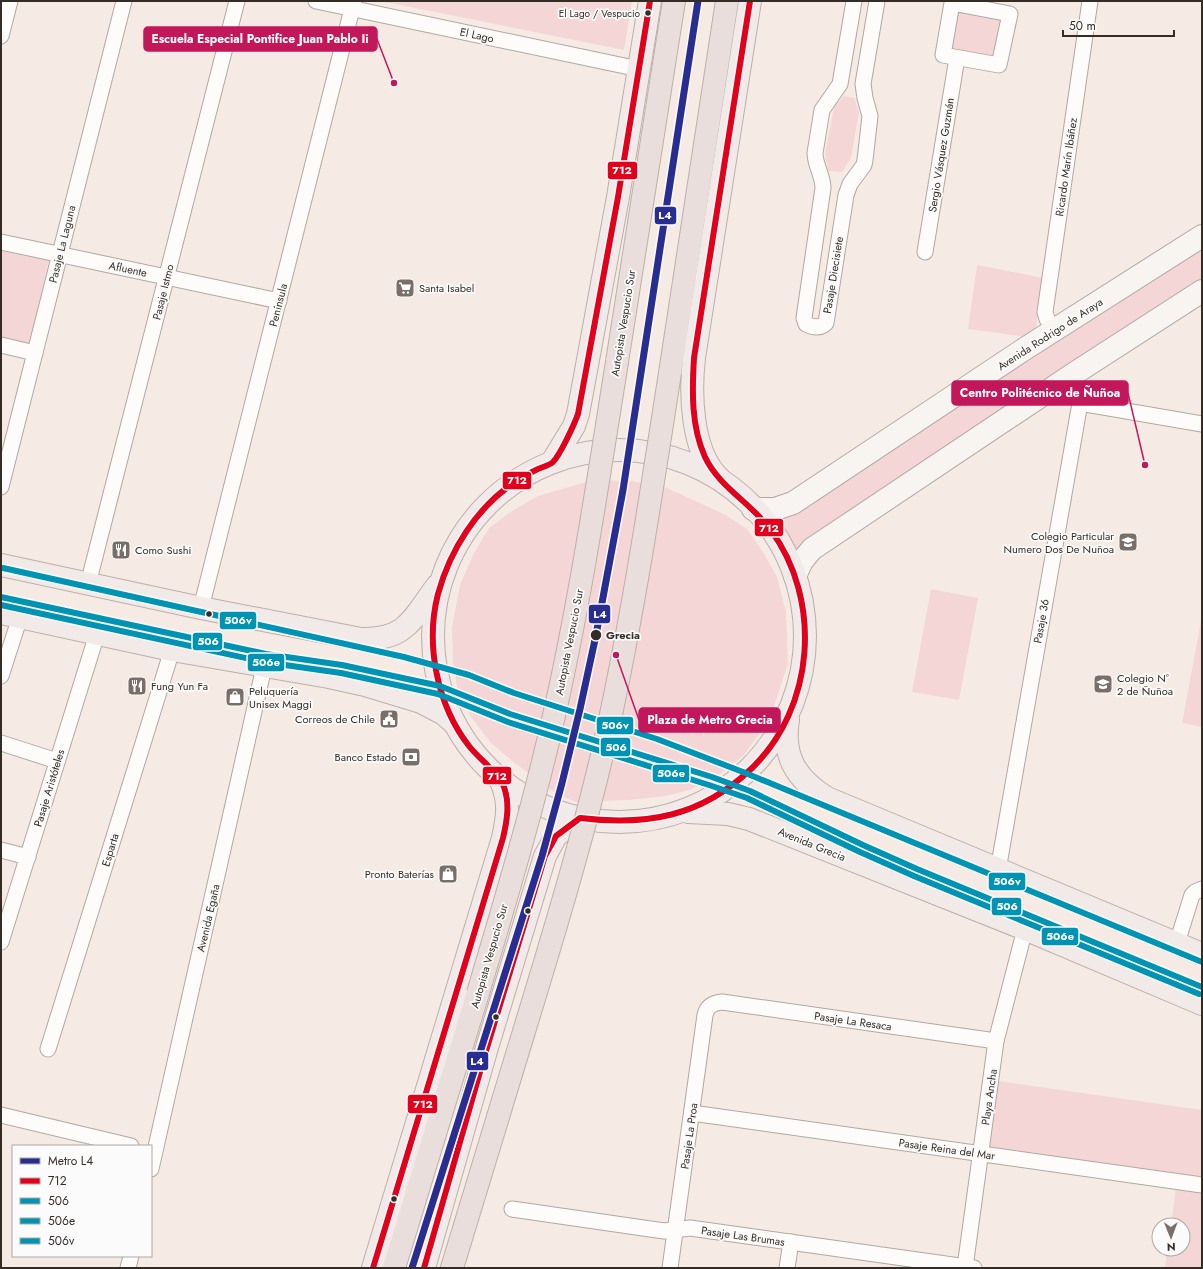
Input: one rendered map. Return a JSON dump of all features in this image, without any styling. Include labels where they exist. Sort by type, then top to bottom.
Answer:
[{"type":"highway","name":"Autopista Vespucio Sur","points":[[394,1268],[522,844],[558,699],[587,550],[674,1]]},
{"type":"highway","points":[[452,1268],[569,877],[602,756],[630,620],[670,373],[727,1]]},
{"type":"main road","points":[[552,462],[574,426],[578,414],[618,197],[650,1]]},
{"type":"main road","points":[[750,1],[692,376],[694,412],[700,443],[705,458],[720,478],[753,509],[778,540],[790,563],[800,595],[804,614],[804,654],[799,686],[789,717],[786,741],[790,759],[804,780],[827,798],[1202,954]]},
{"type":"main road","name":"Avenida Rodrigo de Araya","points":[[753,509],[775,509],[793,504],[1055,330],[1202,236]]},
{"type":"main road","points":[[795,576],[802,561],[812,549],[1202,290]]},
{"type":"main road","points":[[720,478],[701,468],[660,454],[638,450],[616,450],[573,456],[552,462],[514,482],[493,499],[475,518],[460,540],[441,581],[434,614],[434,649],[440,686],[455,724],[483,763],[500,779],[518,792],[558,812],[580,818],[601,821],[642,821],[663,817],[683,811],[711,799],[740,780],[764,755],[778,737],[789,717]]},
{"type":"main road","points":[[1,565],[202,608],[361,639],[387,637],[405,628],[441,581]]},
{"type":"main road","points":[[10,615],[172,650],[329,677],[412,698],[444,714],[455,724]]},
{"type":"main road","points":[[374,1268],[503,838],[508,818],[508,805],[506,793],[500,779]]},
{"type":"main road","name":"Avenida Grecia","points":[[683,811],[728,814],[749,819],[1025,929],[1202,1004]]},
{"type":"main road","points":[[424,1268],[486,1051],[545,856],[556,836],[580,818]]},
{"type":"street","points":[[1,36],[10,1]]},
{"type":"street","name":"Pasaje La Laguna","points":[[1,487],[6,448],[35,353],[124,1]]},
{"type":"street","name":"Pasaje Istmo","points":[[88,584],[237,1]]},
{"type":"street","name":"El Lago","points":[[316,1],[353,5],[639,69]]},
{"type":"street","name":"Pasaje Diecisiete","points":[[854,1],[840,84],[822,110],[815,153],[815,158],[822,178],[823,188],[804,318],[806,324],[816,327],[824,326],[826,323],[848,188],[864,165],[865,160],[870,121],[863,84],[877,1]]},
{"type":"street","name":"Ricardo Marín Ibáñez","points":[[1055,330],[1047,319],[1045,312],[1090,1]]},
{"type":"street","points":[[952,3],[980,4],[1010,14],[999,65],[943,55],[952,3]]},
{"type":"street","name":"Península","points":[[202,608],[353,5]]},
{"type":"street","name":"Sergio Vásquez Guzmán","points":[[925,252],[957,58]]},
{"type":"street","name":"Afluente","points":[[1,242],[279,301]]},
{"type":"street","points":[[1,345],[35,353]]},
{"type":"street","name":"Pasaje 36","points":[[998,870],[1080,402],[1079,392],[1072,375]]},
{"type":"street","points":[[1080,402],[1202,424]]},
{"type":"street","points":[[1,676],[10,615]]},
{"type":"street","name":"Pasaje Aristóteles","points":[[1,942],[97,634]]},
{"type":"street","name":"Esparta","points":[[48,1049],[172,650]]},
{"type":"street","name":"Avenida Egaña","points":[[153,1151],[264,667]]},
{"type":"street","points":[[1,744],[58,761]]},
{"type":"street","points":[[1,850],[28,857]]},
{"type":"street","points":[[1177,943],[1192,895],[1198,890],[1202,889]]},
{"type":"street","name":"Playa Ancha","points":[[970,1267],[981,1154],[996,1041],[1025,929]]},
{"type":"street","name":"Pasaje La Resaca","points":[[711,1005],[717,1002],[722,1002],[996,1041]]},
{"type":"street","name":"Pasaje La Proa","points":[[670,1268],[705,1015],[707,1009],[711,1005]]},
{"type":"street","name":"Pasaje Reina del Mar","points":[[692,1113],[1202,1186]]},
{"type":"street","points":[[1,1115],[127,1145]]},
{"type":"street","name":"Pasaje Las Brumas","points":[[512,1209],[664,1231],[690,1228],[970,1267]]},
{"type":"street","points":[[787,1268],[791,1242]]},
{"type":"street","points":[[128,1268],[130,1257]]},
{"type":"shaded area","points":[[380,1],[632,1],[624,50]]},
{"type":"shaded area","points":[[954,5],[1007,14],[998,63],[945,54]]},
{"type":"shaded area","points":[[844,96],[854,98],[859,112],[851,158],[842,172],[828,171],[825,154],[834,107]]},
{"type":"shaded area","points":[[1202,243],[1202,283],[799,561],[783,531],[769,512]]},
{"type":"shaded area","points":[[1,249],[49,260],[29,346],[1,339]]},
{"type":"shaded area","points":[[977,265],[1044,278],[1036,329],[1029,335],[1020,336],[968,329]]},
{"type":"shaded area","points":[[593,480],[632,481],[667,488],[726,515],[747,529],[763,552],[777,577],[786,612],[788,663],[772,713],[743,756],[720,774],[690,790],[666,796],[628,800],[576,802],[555,793],[491,743],[471,717],[458,692],[453,662],[452,627],[460,585],[474,553],[489,528],[512,511],[538,496]]},
{"type":"shaded area","points":[[931,589],[978,598],[959,700],[912,692]]},
{"type":"shaded area","points":[[1202,616],[1202,727],[1182,723]]},
{"type":"shaded area","points":[[998,1081],[1202,1110],[1202,1179],[988,1149]]},
{"type":"shaded area","points":[[1176,1187],[1202,1191],[1202,1268],[1165,1268],[1166,1257],[1191,1257],[1191,1217],[1172,1217]]},
{"type":"metro line","name":"L4","points":[[412,1268],[542,856],[580,709],[596,635],[623,490],[698,1]]},
{"type":"transit line","name":"712","points":[[373,1268],[503,838],[507,819],[506,793],[501,781],[469,746],[458,730],[442,693],[437,673],[433,633],[434,613],[438,594],[450,561],[467,531],[477,517],[501,492],[528,474],[553,462],[563,447],[578,414],[618,197],[650,1]]},
{"type":"transit line","name":"712","points":[[424,1268],[486,1051],[545,856],[556,836],[580,818],[604,820],[650,819],[692,808],[712,798],[732,785],[751,769],[772,744],[788,716],[799,685],[804,653],[804,620],[798,588],[787,557],[770,529],[754,511],[718,477],[711,468],[700,445],[694,408],[694,358],[750,1]]},
{"type":"transit line","name":"506v","points":[[3,568],[404,657],[469,675],[514,693],[657,739],[743,772],[1202,962]]},
{"type":"transit line","name":"506","points":[[1,597],[266,654],[342,665],[440,686],[510,714],[712,777],[750,791],[917,869],[1202,987]]},
{"type":"transit line","name":"506e","points":[[1,605],[264,662],[341,673],[438,694],[508,722],[747,798],[914,876],[1199,994]]},
{"type":"place","name":"El Lago / Vespucio","points":[[648,13]]},
{"type":"place","name":"Escuela Especial Pontifice Juan Pablo Ii","points":[[394,83]]},
{"type":"place","name":"Santa Isabel","points":[[405,288]]},
{"type":"place","name":"Centro Politécnico de Ñuñoa","points":[[1145,465]]},
{"type":"place","name":"Colegio Particular Numero Dos De Nuñoa","points":[[1128,542]]},
{"type":"place","name":"Como Sushi","points":[[121,550]]},
{"type":"place","name":"Grecia","points":[[596,635]]},
{"type":"place","name":"Plaza de Metro Grecia","points":[[616,655]]},
{"type":"place","name":"Colegio Nº 2 de Ñuñoa","points":[[1103,684]]},
{"type":"place","name":"Fung Yun Fa","points":[[137,686]]},
{"type":"place","name":"Peluquería Unisex Maggi","points":[[235,697]]},
{"type":"place","name":"Correos de Chile","points":[[389,719]]},
{"type":"place","name":"Banco Estado","points":[[411,757]]},
{"type":"place","name":"Pronto Baterías","points":[[448,874]]}]
